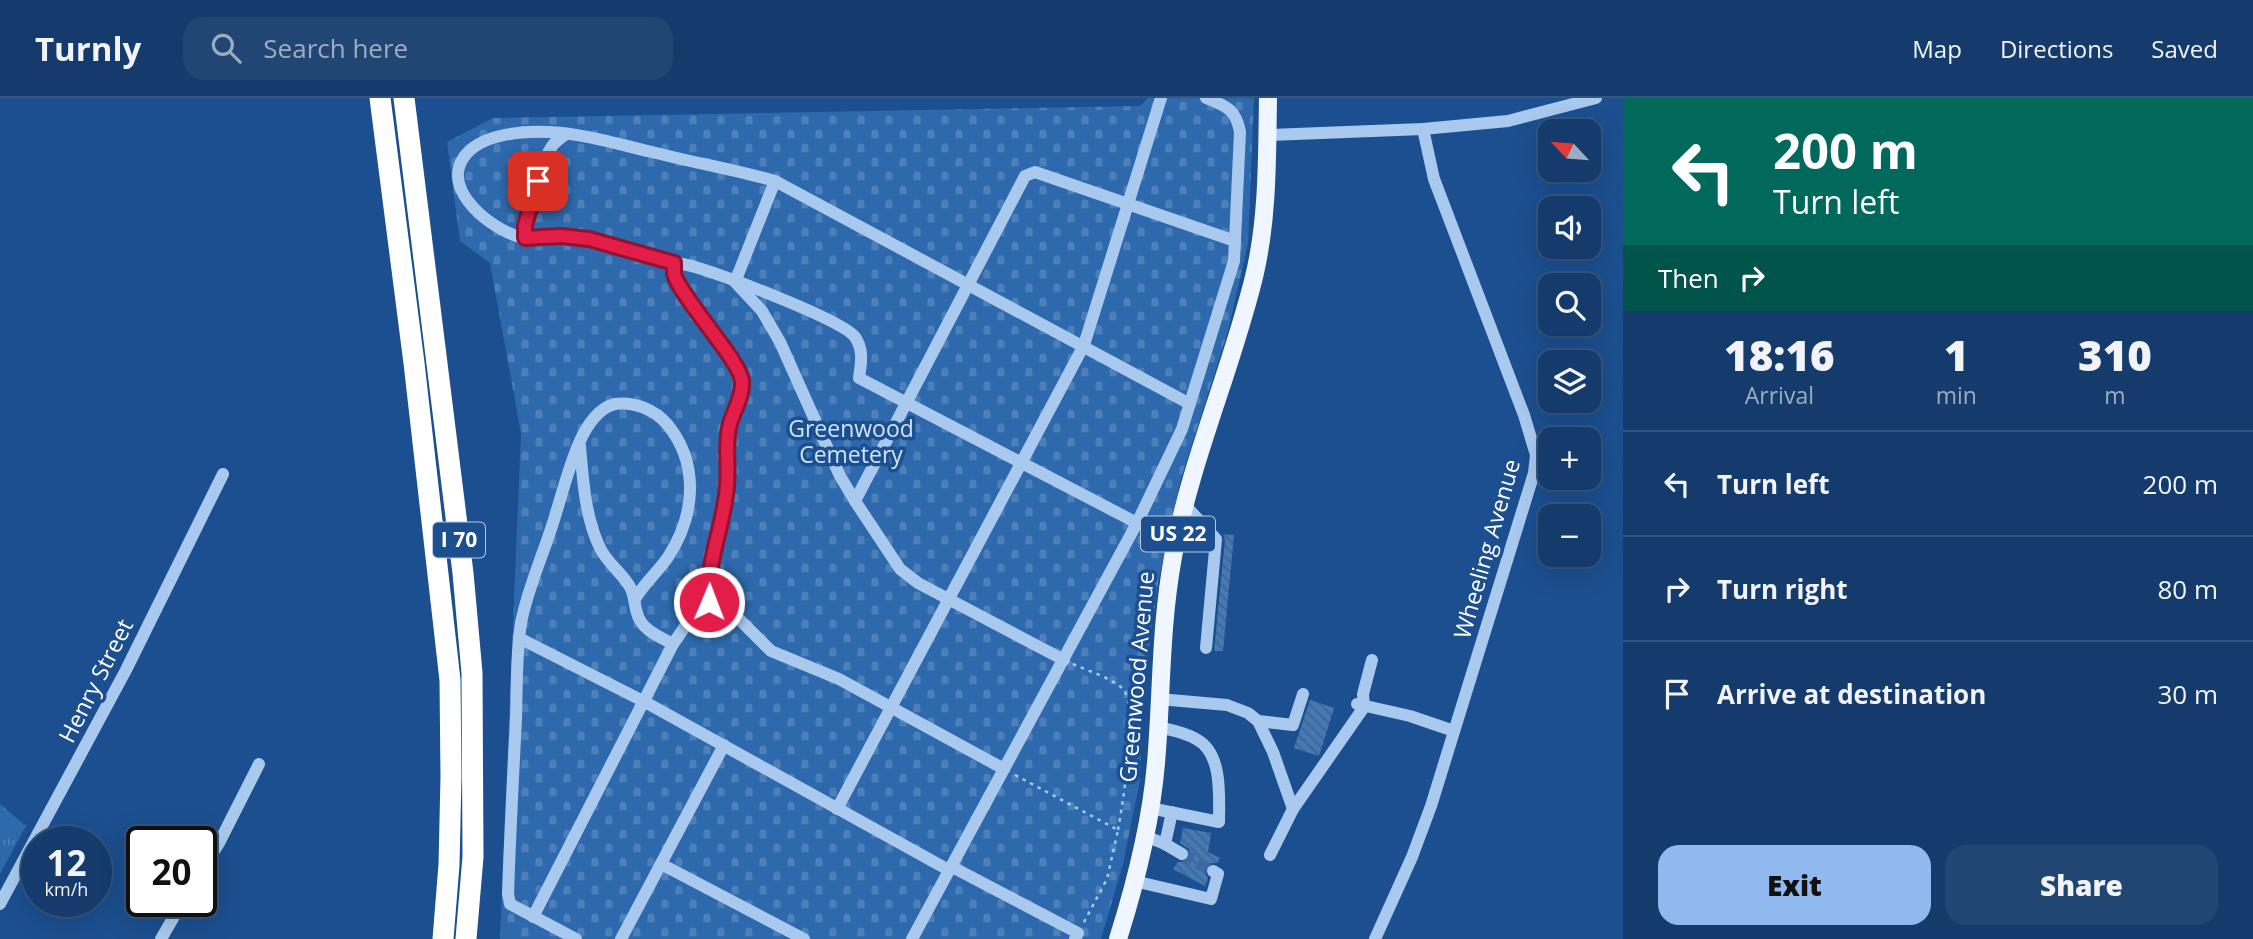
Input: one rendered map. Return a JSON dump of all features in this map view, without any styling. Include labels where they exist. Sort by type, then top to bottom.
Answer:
[{"type":"highway","name":"I 70","points":[[380,98],[414,363],[450,680],[450,840],[443,939]]},
{"type":"highway","name":"I 70","points":[[404,98],[463,573],[471,673],[474,746],[473,857],[466,939]]},
{"type":"main road","name":"US 22","points":[[1267,135],[1268,98]]},
{"type":"main road","name":"Greenwood Avenue","points":[[1118,939],[1146,835],[1150,808],[1156,764],[1163,622],[1173,555],[1185,505],[1254,278],[1263,233],[1267,135]]},
{"type":"street","points":[[837,809],[1084,345],[1161,98]]},
{"type":"street","points":[[912,939],[1137,523],[1172,452],[1190,404],[1234,261],[1240,132],[1238,119],[1223,106],[1206,98]]},
{"type":"street","points":[[1267,135],[1423,129],[1508,121],[1596,98]]},
{"type":"street","name":"Wheeling Avenue","points":[[1375,939],[1412,857],[1454,731],[1534,473],[1536,454],[1524,415],[1434,179],[1423,129]]},
{"type":"street","points":[[1137,523],[859,378],[863,356],[855,337],[845,328],[776,297],[693,266],[589,239],[561,236],[525,238],[504,230],[469,202],[458,188],[459,167],[464,156],[474,146],[489,140],[547,132],[740,171],[775,181],[1190,404]]},
{"type":"street","points":[[525,238],[525,225],[545,158],[553,144],[566,134]]},
{"type":"street","points":[[855,501],[1026,176],[1035,172],[1235,241]]},
{"type":"street","points":[[735,282],[775,181]]},
{"type":"street","points":[[674,263],[679,284],[720,339],[742,380],[740,400],[730,422],[726,447],[728,484],[708,583],[709,602]]},
{"type":"street","points":[[735,282],[762,311],[780,342],[840,476],[900,569],[949,601],[1064,660]]},
{"type":"street","points":[[762,311],[776,297]]},
{"type":"street","points":[[576,939],[510,904],[508,894],[519,638],[530,589],[580,441],[600,412],[609,405],[623,403],[635,404],[664,421],[683,449],[690,483],[690,503],[686,520],[667,558],[644,584],[635,599]]},
{"type":"street","points":[[580,441],[586,497],[600,548],[614,570],[628,584],[641,623],[673,644]]},
{"type":"street","name":"Henry Street","points":[[0,904],[126,670],[223,474]]},
{"type":"street","points":[[1185,505],[1216,539],[1206,648]]},
{"type":"street","points":[[533,916],[673,644],[697,610],[709,602],[718,602],[729,609],[771,651],[839,679],[1004,769]]},
{"type":"street","points":[[519,638],[645,702],[837,809],[950,869],[956,869],[1076,936]]},
{"type":"street","points":[[1270,855],[1293,809],[1314,782],[1361,705],[1372,660]]},
{"type":"street","points":[[1258,721],[1293,724],[1303,694]]},
{"type":"street","points":[[1159,699],[1227,705],[1248,713],[1258,721],[1273,752],[1293,809]]},
{"type":"street","points":[[1361,705],[1410,716],[1454,731]]},
{"type":"street","points":[[1150,808],[1219,822],[1219,786],[1207,747],[1184,733],[1158,727]]},
{"type":"street","points":[[621,939],[724,745]]},
{"type":"street","points":[[217,846],[259,764]]},
{"type":"street","points":[[1165,845],[1172,813]]},
{"type":"street","points":[[1146,835],[1182,854]]},
{"type":"street","points":[[660,864],[803,939]]},
{"type":"street","points":[[1134,881],[1211,899],[1218,874],[1213,871]]},
{"type":"street","points":[[161,939],[174,917]]},
{"type":"path","points":[[1064,660],[1124,688],[1129,701],[1128,776],[1107,879],[1076,936]]},
{"type":"path","points":[[1004,769],[1118,830]]},
{"type":"green space","name":"Greenwood Cemetery","points":[[1148,98],[1254,98],[1248,244],[1228,331],[1181,479],[1158,583],[1144,684],[1140,780],[1123,864],[1101,939],[500,939],[521,433],[490,263],[460,241],[447,142],[493,118],[1140,106]]},
{"type":"green space","points":[[0,804],[26,826],[21,826],[21,835],[0,874]]},
{"type":"building","points":[[1223,534],[1234,535],[1223,651],[1214,651],[1225,540]]},
{"type":"building","points":[[1310,700],[1334,708],[1319,756],[1294,748]]},
{"type":"building","points":[[1183,828],[1211,833],[1208,852],[1220,858],[1217,863],[1209,863],[1205,867],[1204,872],[1208,878],[1205,886],[1173,869],[1178,862],[1186,862],[1191,855],[1189,849],[1180,843]]},
{"type":"tunnel","points":[[1182,854],[1213,871]]},
{"type":"route","points":[[538,181],[525,225],[525,238],[561,236],[589,239],[611,243],[674,263],[679,284],[736,365],[742,380],[740,400],[730,422],[726,447],[728,484],[723,519],[710,568],[709,602]]}]
